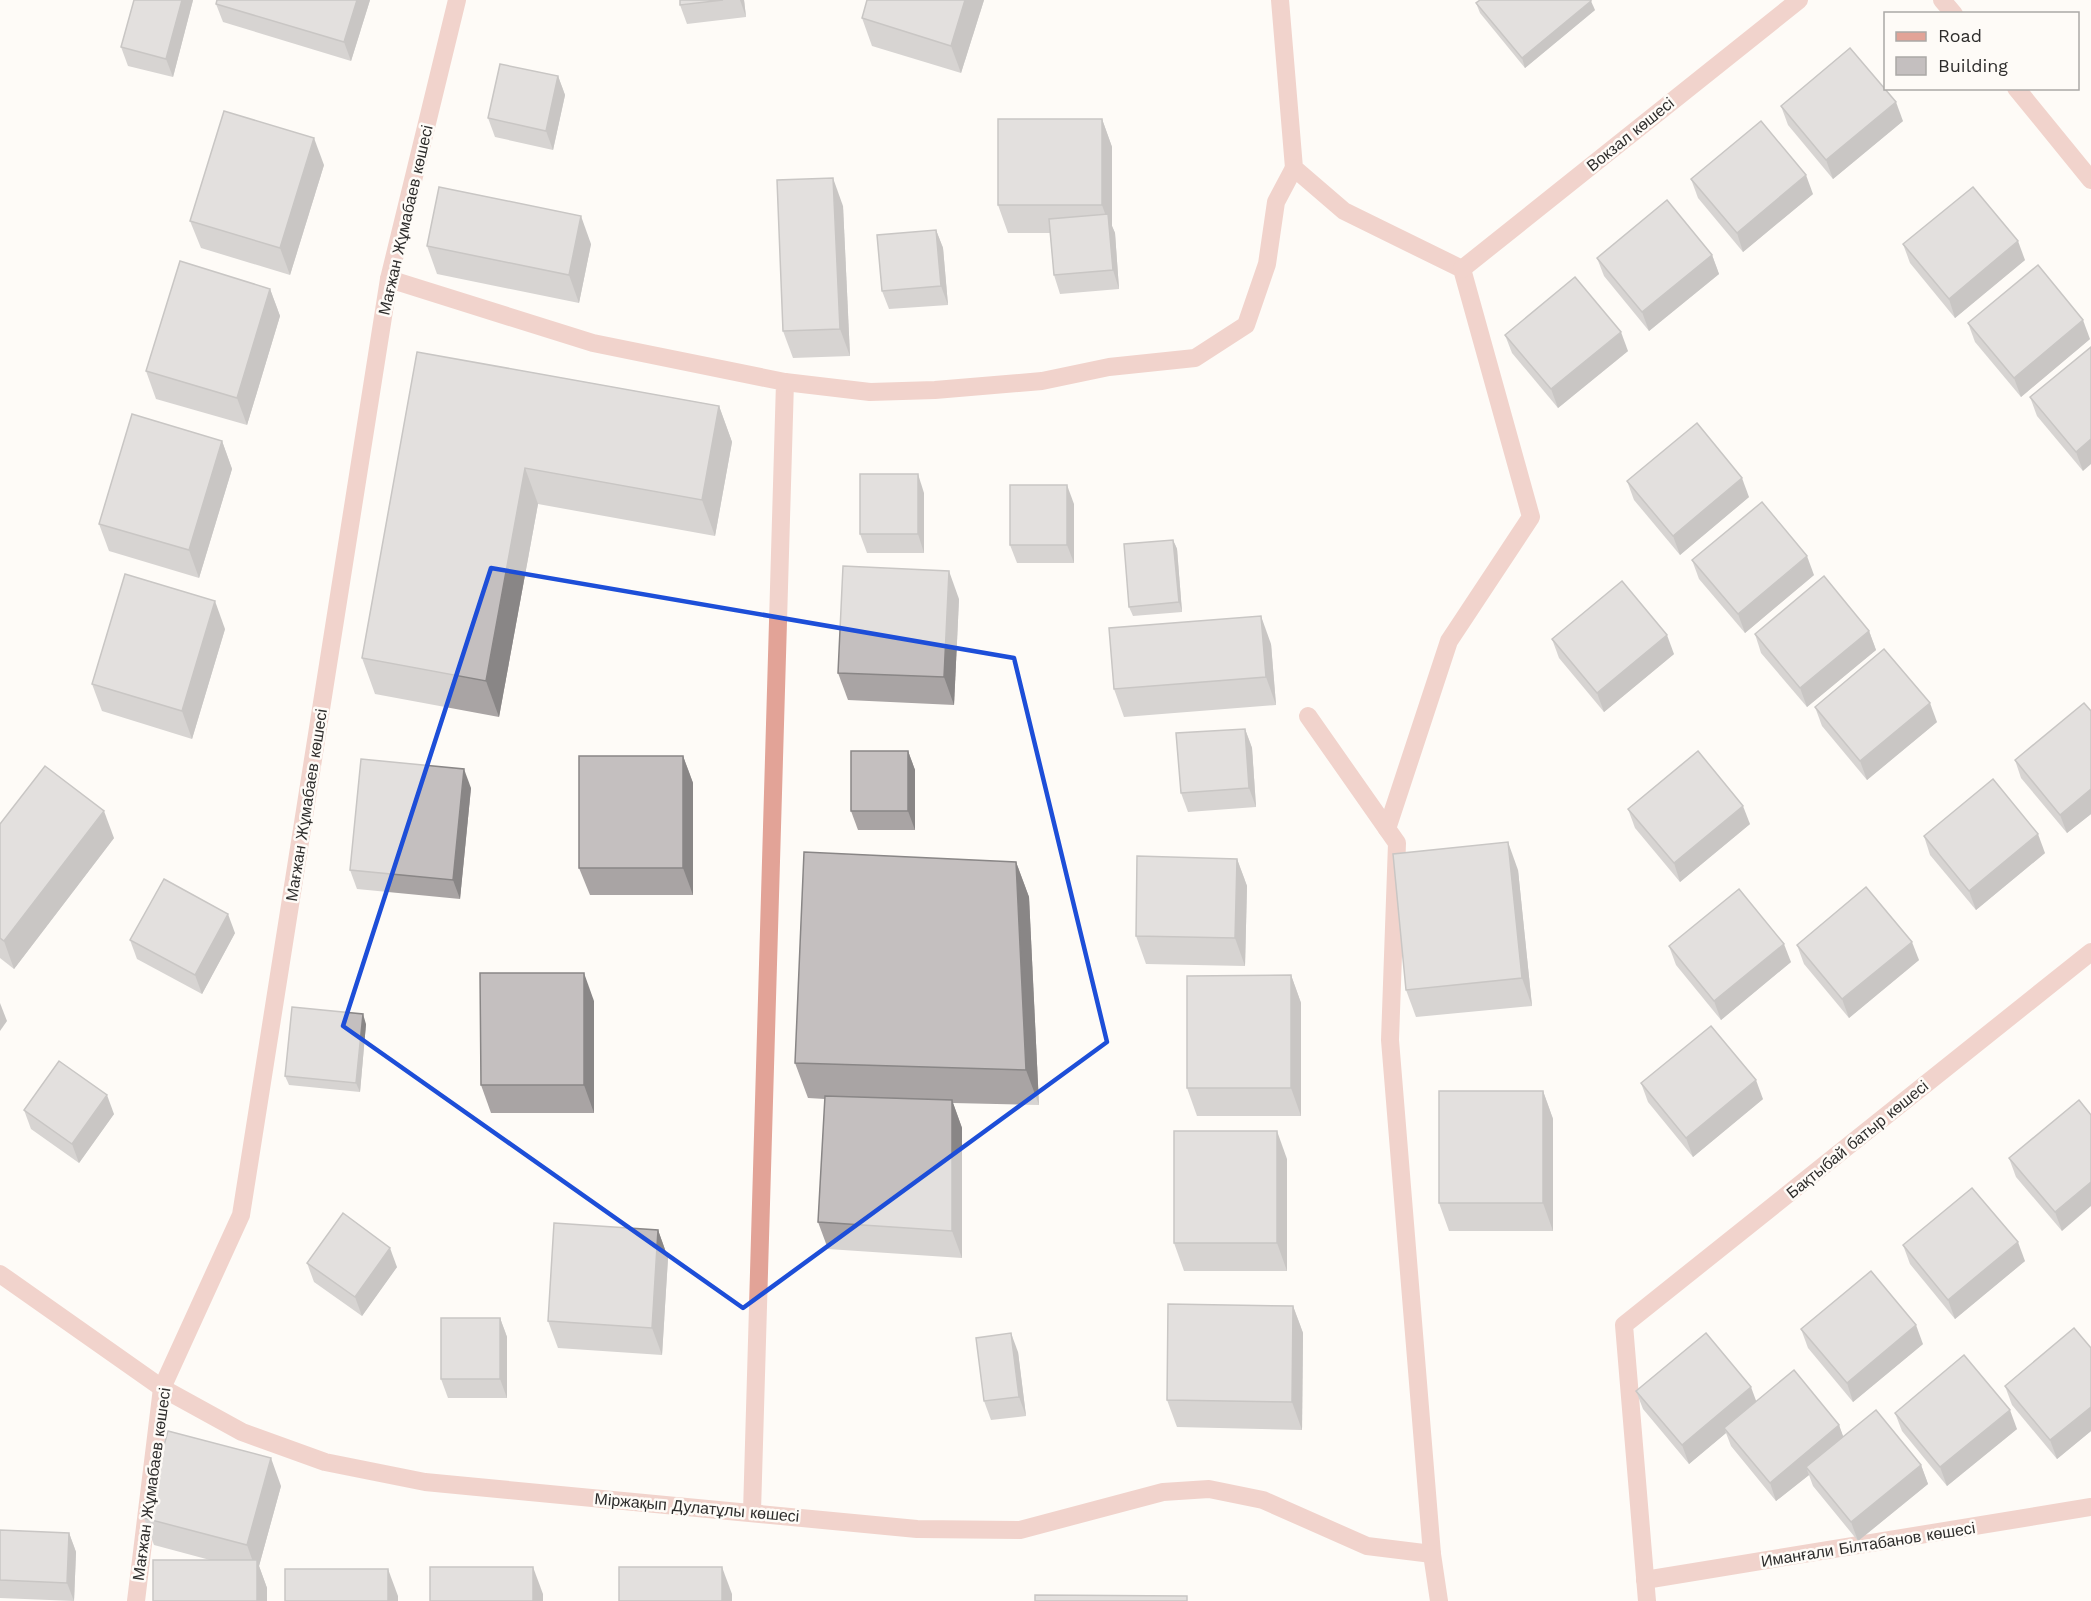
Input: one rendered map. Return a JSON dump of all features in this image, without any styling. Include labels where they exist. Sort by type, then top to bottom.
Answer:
[{"type":"street","name":"Мағжан Жұмабаев көшесі","points":[[136,1601],[162,1388],[241,1215],[389,279],[457,0]]},
{"type":"street","points":[[389,279],[594,343],[785,382],[870,392],[934,390],[1042,381],[1109,367],[1196,358],[1246,325],[1267,264],[1276,202],[1294,168],[1280,0]]},
{"type":"street","name":"Вокзал көшесі","points":[[1462,269],[1799,0]]},
{"type":"street","points":[[1942,0],[1952,12]]},
{"type":"street","points":[[2018,90],[2091,180]]},
{"type":"street","points":[[1294,168],[1344,211],[1462,269],[1531,518],[1449,641],[1387,829]]},
{"type":"street","points":[[752,1512],[785,382]]},
{"type":"street","points":[[1308,716],[1397,843],[1390,1040],[1432,1554],[1439,1601]]},
{"type":"street","name":"Бақтыбай батыр көшесі","points":[[1645,1580],[1624,1325],[2091,952]]},
{"type":"street","name":"Міржақып Дулатұлы көшесі","points":[[0,1274],[162,1388],[242,1432],[325,1462],[425,1482],[917,1529],[1020,1530],[1163,1492],[1209,1489],[1263,1500],[1367,1546],[1432,1554]]},
{"type":"street","name":"Иманғали Білтабанов көшесі","points":[[1645,1580],[2091,1507]]},
{"type":"street","points":[[1645,1580],[1647,1601]]},
{"type":"highlighted area","points":[[491,568],[1014,658],[1107,1042],[743,1308],[343,1026]]},
{"type":"building","points":[[134,0],[182,0],[166,59],[121,47]]},
{"type":"building","points":[[217,0],[357,0],[344,42],[216,4]]},
{"type":"building","points":[[680,0],[723,0],[680,5]]},
{"type":"building","points":[[867,0],[965,0],[951,46],[862,18]]},
{"type":"building","points":[[1480,0],[1591,1],[1522,58],[1476,3]]},
{"type":"building","points":[[1850,48],[1896,102],[1826,160],[1781,106]]},
{"type":"building","points":[[500,64],[558,76],[546,131],[488,118]]},
{"type":"building","points":[[224,111],[314,138],[280,248],[190,221]]},
{"type":"building","points":[[998,119],[1102,119],[1102,205],[998,205]]},
{"type":"building","points":[[1761,121],[1806,175],[1737,233],[1691,179]]},
{"type":"building","points":[[833,178],[840,329],[783,331],[777,180]]},
{"type":"building","points":[[439,187],[581,216],[569,275],[427,246]]},
{"type":"building","points":[[1973,187],[2018,241],[1949,299],[1903,244]]},
{"type":"building","points":[[1667,200],[1712,255],[1642,312],[1597,258]]},
{"type":"building","points":[[1108,214],[1113,270],[1054,275],[1049,219]]},
{"type":"building","points":[[936,230],[941,286],[882,291],[877,235]]},
{"type":"building","points":[[180,261],[270,289],[237,398],[146,371]]},
{"type":"building","points":[[2038,265],[2083,320],[2014,378],[1968,323]]},
{"type":"building","points":[[1575,277],[1621,332],[1551,389],[1505,335]]},
{"type":"building","points":[[2091,347],[2091,439],[2076,452],[2030,397]]},
{"type":"building","points":[[417,352],[719,406],[702,500],[525,468],[486,681],[362,658]]},
{"type":"building","points":[[132,414],[222,441],[189,550],[99,524]]},
{"type":"building","points":[[1697,423],[1742,478],[1673,536],[1627,481]]},
{"type":"building","points":[[860,474],[918,474],[918,534],[860,534]]},
{"type":"building","points":[[1010,485],[1067,485],[1067,545],[1010,545]]},
{"type":"building","points":[[1762,502],[1807,556],[1738,614],[1692,560]]},
{"type":"building","points":[[1173,540],[1179,602],[1129,607],[1124,544]]},
{"type":"building","points":[[843,566],[949,571],[944,677],[838,673]]},
{"type":"building","points":[[125,574],[215,601],[182,711],[92,684]]},
{"type":"building","points":[[1824,576],[1869,631],[1800,688],[1755,634]]},
{"type":"building","points":[[1622,581],[1667,635],[1597,693],[1552,639]]},
{"type":"building","points":[[1261,616],[1266,677],[1114,689],[1109,628]]},
{"type":"building","points":[[1884,649],[1930,703],[1860,761],[1815,707]]},
{"type":"building","points":[[2084,703],[2091,711],[2091,789],[2060,815],[2015,760]]},
{"type":"building","points":[[1245,729],[1249,788],[1181,793],[1176,733]]},
{"type":"building","points":[[851,751],[908,751],[908,811],[851,811]]},
{"type":"building","points":[[1698,751],[1743,806],[1674,863],[1628,809]]},
{"type":"building","points":[[579,756],[683,756],[683,868],[579,868]]},
{"type":"building","points":[[361,759],[464,769],[453,880],[350,870]]},
{"type":"building","points":[[45,766],[104,811],[4,941],[0,938],[0,824]]},
{"type":"building","points":[[1993,779],[2038,834],[1969,891],[1924,836]]},
{"type":"building","points":[[1508,842],[1522,978],[1406,990],[1393,854]]},
{"type":"building","points":[[804,852],[1016,862],[1026,1070],[795,1063]]},
{"type":"building","points":[[1137,856],[1237,859],[1235,938],[1136,936]]},
{"type":"building","points":[[164,879],[228,914],[195,975],[130,940]]},
{"type":"building","points":[[1866,887],[1912,942],[1842,999],[1797,945]]},
{"type":"building","points":[[1739,889],[1784,944],[1714,1001],[1669,946]]},
{"type":"building","points":[[480,973],[584,973],[584,1085],[481,1085]]},
{"type":"building","points":[[1291,975],[1291,1088],[1187,1088],[1187,976]]},
{"type":"building","points":[[292,1007],[363,1014],[356,1083],[285,1076]]},
{"type":"building","points":[[1711,1026],[1756,1080],[1686,1138],[1641,1083]]},
{"type":"building","points":[[59,1061],[107,1095],[72,1144],[24,1110]]},
{"type":"building","points":[[1439,1091],[1543,1091],[1543,1203],[1439,1203]]},
{"type":"building","points":[[825,1096],[952,1100],[952,1231],[818,1222]]},
{"type":"building","points":[[2079,1100],[2091,1115],[2091,1182],[2055,1212],[2009,1158]]},
{"type":"building","points":[[1174,1131],[1277,1131],[1277,1243],[1174,1243]]},
{"type":"building","points":[[1972,1188],[2018,1242],[1948,1300],[1903,1245]]},
{"type":"building","points":[[343,1213],[390,1248],[355,1297],[307,1263]]},
{"type":"building","points":[[554,1223],[658,1230],[652,1328],[548,1321]]},
{"type":"building","points":[[1871,1271],[1916,1325],[1847,1383],[1801,1329]]},
{"type":"building","points":[[1168,1304],[1293,1306],[1292,1402],[1167,1400]]},
{"type":"building","points":[[441,1318],[500,1318],[500,1379],[441,1379]]},
{"type":"building","points":[[2074,1328],[2091,1348],[2091,1407],[2050,1440],[2005,1386]]},
{"type":"building","points":[[1011,1333],[1019,1397],[984,1401],[976,1338]]},
{"type":"building","points":[[1706,1333],[1751,1387],[1682,1445],[1636,1391]]},
{"type":"building","points":[[1964,1355],[2010,1410],[1940,1467],[1895,1413]]},
{"type":"building","points":[[1794,1370],[1839,1425],[1770,1483],[1724,1428]]},
{"type":"building","points":[[1876,1410],[1921,1465],[1851,1522],[1806,1467]]},
{"type":"building","points":[[168,1431],[271,1458],[247,1545],[144,1518]]},
{"type":"building","points":[[0,1530],[69,1533],[67,1583],[0,1580]]},
{"type":"building","points":[[153,1560],[257,1560],[257,1601],[153,1601]]},
{"type":"building","points":[[430,1567],[533,1567],[533,1601],[430,1601]]},
{"type":"building","points":[[619,1567],[722,1567],[722,1601],[619,1601]]},
{"type":"building","points":[[285,1569],[388,1569],[388,1601],[285,1601]]},
{"type":"building","points":[[1035,1595],[1187,1596],[1187,1601],[1035,1601]]}]
